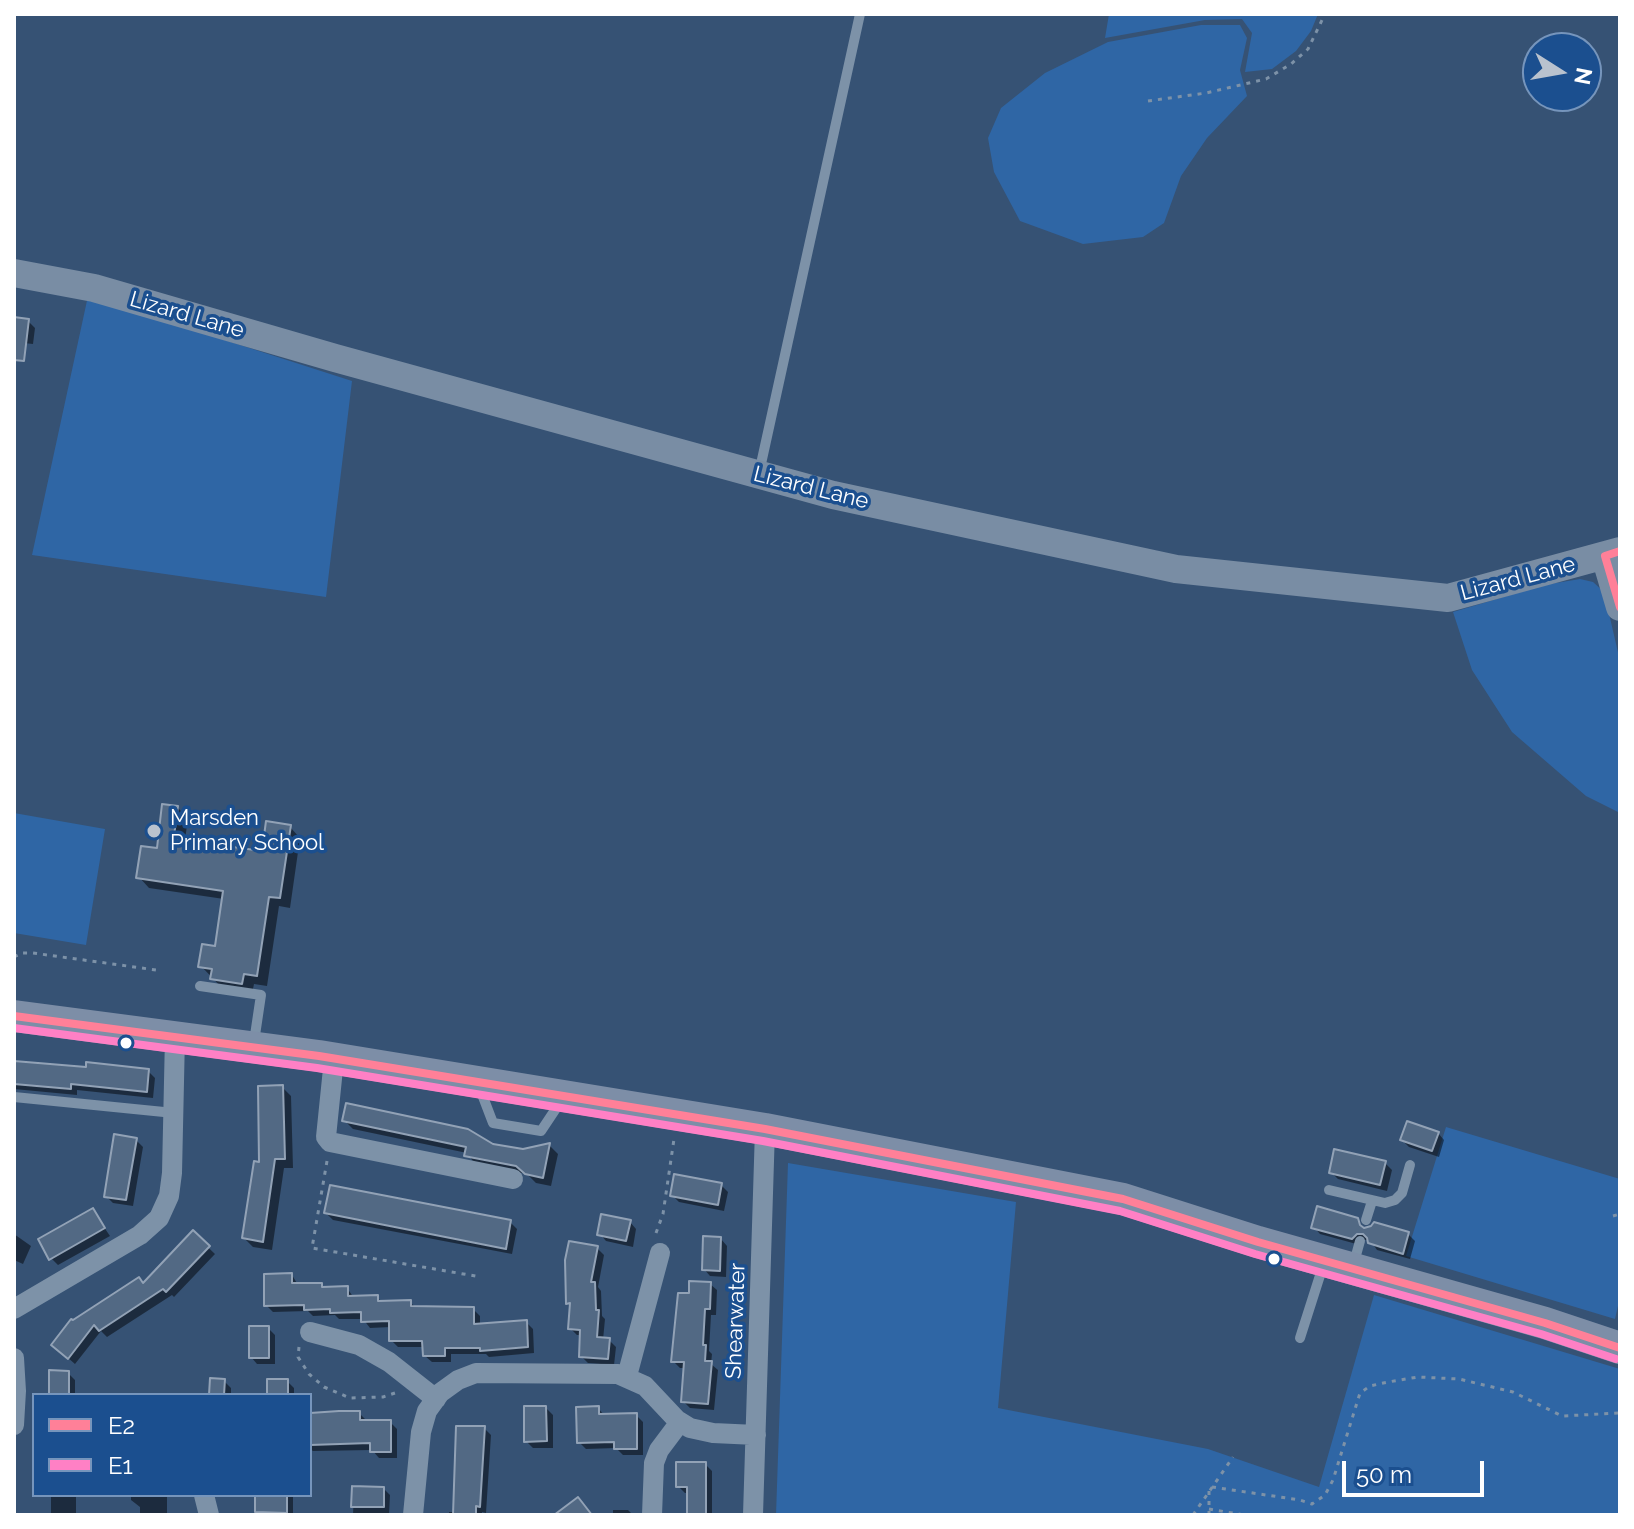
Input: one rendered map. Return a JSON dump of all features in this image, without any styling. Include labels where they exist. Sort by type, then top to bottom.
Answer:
[{"type":"main road","points":[[14,1016],[334,1059],[765,1129],[1123,1199],[1346,1257],[1620,1348]]},
{"type":"street","name":"Lizard Lane","points":[[14,273],[94,288],[335,358],[833,495],[1176,569],[1448,598],[1612,554]]},
{"type":"street","points":[[1612,554],[1620,607]]},
{"type":"street","points":[[14,1309],[140,1235],[159,1218],[171,1185],[175,1036]]},
{"type":"street","points":[[334,1059],[326,1137],[330,1142],[513,1179]]},
{"type":"street","name":"Shearwater","points":[[753,1515],[765,1129]]},
{"type":"street","points":[[627,1376],[660,1253]]},
{"type":"street","points":[[310,1332],[359,1345],[389,1362],[436,1399]]},
{"type":"street","points":[[14,1358],[14,1425]]},
{"type":"street","points":[[413,1515],[421,1432],[427,1411],[458,1380],[476,1373],[604,1373],[627,1376],[645,1386],[680,1422],[702,1431],[756,1435]]},
{"type":"street","points":[[652,1515],[654,1463],[659,1450],[680,1422]]},
{"type":"lane","points":[[759,475],[860,14]]},
{"type":"lane","points":[[200,986],[261,995],[253,1047]]},
{"type":"lane","points":[[14,1097],[174,1113]]},
{"type":"lane","points":[[1329,1190],[1385,1203],[1395,1200],[1402,1193],[1410,1165]]},
{"type":"lane","points":[[1366,1220],[1372,1201]]},
{"type":"lane","points":[[1300,1338],[1346,1257]]},
{"type":"path","points":[[1148,101],[1206,93],[1266,79],[1308,49],[1325,14]]},
{"type":"path","points":[[14,957],[33,953],[156,970]]},
{"type":"path","points":[[660,1253],[654,1239],[663,1214],[676,1127]]},
{"type":"path","points":[[330,1142],[312,1248],[481,1277]]},
{"type":"path","points":[[1613,1216],[1620,1214]]},
{"type":"path","points":[[310,1332],[301,1338],[298,1357],[309,1374],[324,1387],[350,1398],[383,1397],[416,1384]]},
{"type":"path","points":[[1211,1489],[1312,1504],[1325,1495],[1333,1480],[1360,1393],[1370,1386],[1388,1382],[1418,1377],[1459,1379],[1513,1392],[1562,1416],[1620,1413]]},
{"type":"path","points":[[1193,1515],[1233,1457]]},
{"type":"path","points":[[1209,1515],[1211,1489]]},
{"type":"path","points":[[1209,1509],[1244,1515]]},
{"type":"shaded area","points":[[1109,14],[1318,14],[1311,31],[1296,51],[1272,69],[1245,72],[1252,33],[1242,19],[1205,20],[1105,38]]},
{"type":"shaded area","points":[[1201,25],[1240,25],[1247,38],[1240,70],[1247,96],[1207,138],[1181,176],[1164,223],[1143,237],[1083,244],[1020,221],[994,172],[988,138],[1001,108],[1045,73],[1108,42]]},
{"type":"shaded area","points":[[88,296],[352,381],[326,597],[32,555]]},
{"type":"shaded area","points":[[1580,579],[1593,582],[1604,592],[1620,661],[1620,813],[1586,796],[1512,732],[1472,670],[1453,612],[1544,585]]},
{"type":"shaded area","points":[[14,813],[105,829],[86,945],[14,933]]},
{"type":"shaded area","points":[[1446,1127],[1620,1179],[1620,1297],[1615,1319],[1406,1256]]},
{"type":"shaded area","points":[[788,1163],[1016,1202],[998,1408],[1208,1449],[1319,1487],[1374,1295],[1620,1369],[1620,1515],[776,1515]]},
{"type":"building","points":[[14,317],[29,319],[24,361],[14,360]]},
{"type":"building","points":[[162,804],[178,806],[174,836],[204,843],[262,851],[266,821],[291,825],[280,898],[269,897],[257,976],[244,974],[242,984],[210,979],[212,969],[198,967],[202,944],[215,946],[223,891],[136,878],[141,846],[157,848]]},
{"type":"building","points":[[14,1061],[86,1067],[86,1062],[149,1069],[147,1092],[71,1084],[71,1089],[14,1084]]},
{"type":"building","points":[[283,1085],[285,1159],[275,1159],[263,1242],[242,1238],[254,1161],[259,1162],[258,1086]]},
{"type":"building","points":[[346,1103],[468,1129],[493,1144],[523,1149],[550,1143],[543,1178],[525,1174],[516,1166],[464,1156],[466,1147],[342,1121]]},
{"type":"building","points":[[1407,1121],[1439,1132],[1432,1151],[1400,1140]]},
{"type":"building","points":[[114,1134],[137,1138],[126,1200],[104,1197]]},
{"type":"building","points":[[1334,1149],[1386,1161],[1380,1185],[1329,1173]]},
{"type":"building","points":[[674,1174],[722,1183],[718,1205],[670,1196]]},
{"type":"building","points":[[330,1185],[511,1220],[506,1249],[324,1213]]},
{"type":"building","points":[[1317,1206],[1358,1218],[1364,1228],[1374,1222],[1409,1232],[1403,1254],[1368,1243],[1363,1234],[1357,1234],[1352,1239],[1311,1228]]},
{"type":"building","points":[[93,1208],[105,1228],[49,1260],[38,1239]]},
{"type":"building","points":[[601,1214],[631,1220],[626,1241],[597,1235]]},
{"type":"building","points":[[193,1230],[210,1246],[166,1292],[163,1289],[99,1331],[94,1325],[68,1359],[51,1345],[71,1319],[139,1277],[143,1283]]},
{"type":"building","points":[[703,1236],[721,1237],[720,1271],[702,1270]]},
{"type":"building","points":[[569,1241],[598,1246],[591,1282],[595,1282],[596,1310],[599,1310],[597,1337],[610,1338],[608,1359],[579,1357],[580,1330],[568,1329],[570,1303],[566,1304],[565,1260]]},
{"type":"building","points":[[292,1273],[292,1283],[348,1286],[348,1296],[378,1295],[378,1301],[411,1300],[411,1306],[474,1307],[474,1324],[527,1320],[528,1347],[480,1351],[480,1348],[445,1348],[445,1356],[423,1356],[422,1341],[389,1341],[389,1321],[361,1322],[361,1312],[304,1310],[304,1305],[264,1306],[264,1274]]},
{"type":"building","points":[[689,1281],[711,1282],[710,1309],[705,1309],[703,1345],[706,1345],[705,1361],[712,1361],[708,1404],[681,1402],[684,1362],[671,1362],[678,1293],[689,1293]]},
{"type":"building","points":[[249,1326],[269,1326],[269,1358],[249,1358]]},
{"type":"building","points":[[49,1370],[69,1371],[69,1393],[49,1393]]},
{"type":"building","points":[[210,1378],[225,1379],[224,1393],[209,1393]]},
{"type":"building","points":[[267,1379],[288,1379],[288,1393],[267,1393]]},
{"type":"building","points":[[524,1406],[546,1406],[547,1441],[524,1442]]},
{"type":"building","points":[[599,1406],[599,1414],[637,1413],[637,1449],[614,1449],[614,1442],[577,1443],[576,1407]]},
{"type":"building","points":[[360,1411],[360,1420],[391,1420],[391,1452],[370,1452],[370,1443],[312,1445],[312,1413]]},
{"type":"building","points":[[456,1426],[485,1426],[480,1507],[476,1506],[476,1515],[453,1515]]},
{"type":"building","points":[[676,1462],[706,1462],[706,1515],[687,1515],[687,1487],[676,1487]]},
{"type":"building","points":[[352,1486],[384,1487],[384,1507],[351,1507]]},
{"type":"building","points":[[255,1497],[287,1497],[287,1513],[255,1512]]},
{"type":"building","points":[[578,1497],[592,1515],[554,1515]]},
{"type":"transit line","name":"E2","points":[[1620,551],[1605,556],[1620,607]]},
{"type":"transit line","name":"E2","points":[[14,1016],[319,1056],[765,1129],[1123,1199],[1258,1242],[1545,1323],[1620,1348]]},
{"type":"transit line","name":"E1","points":[[14,1028],[317,1068],[763,1141],[1120,1211],[1255,1254],[1541,1334],[1616,1359]]},
{"type":"place","name":"Marsden Primary School","points":[[154,831]]}]
